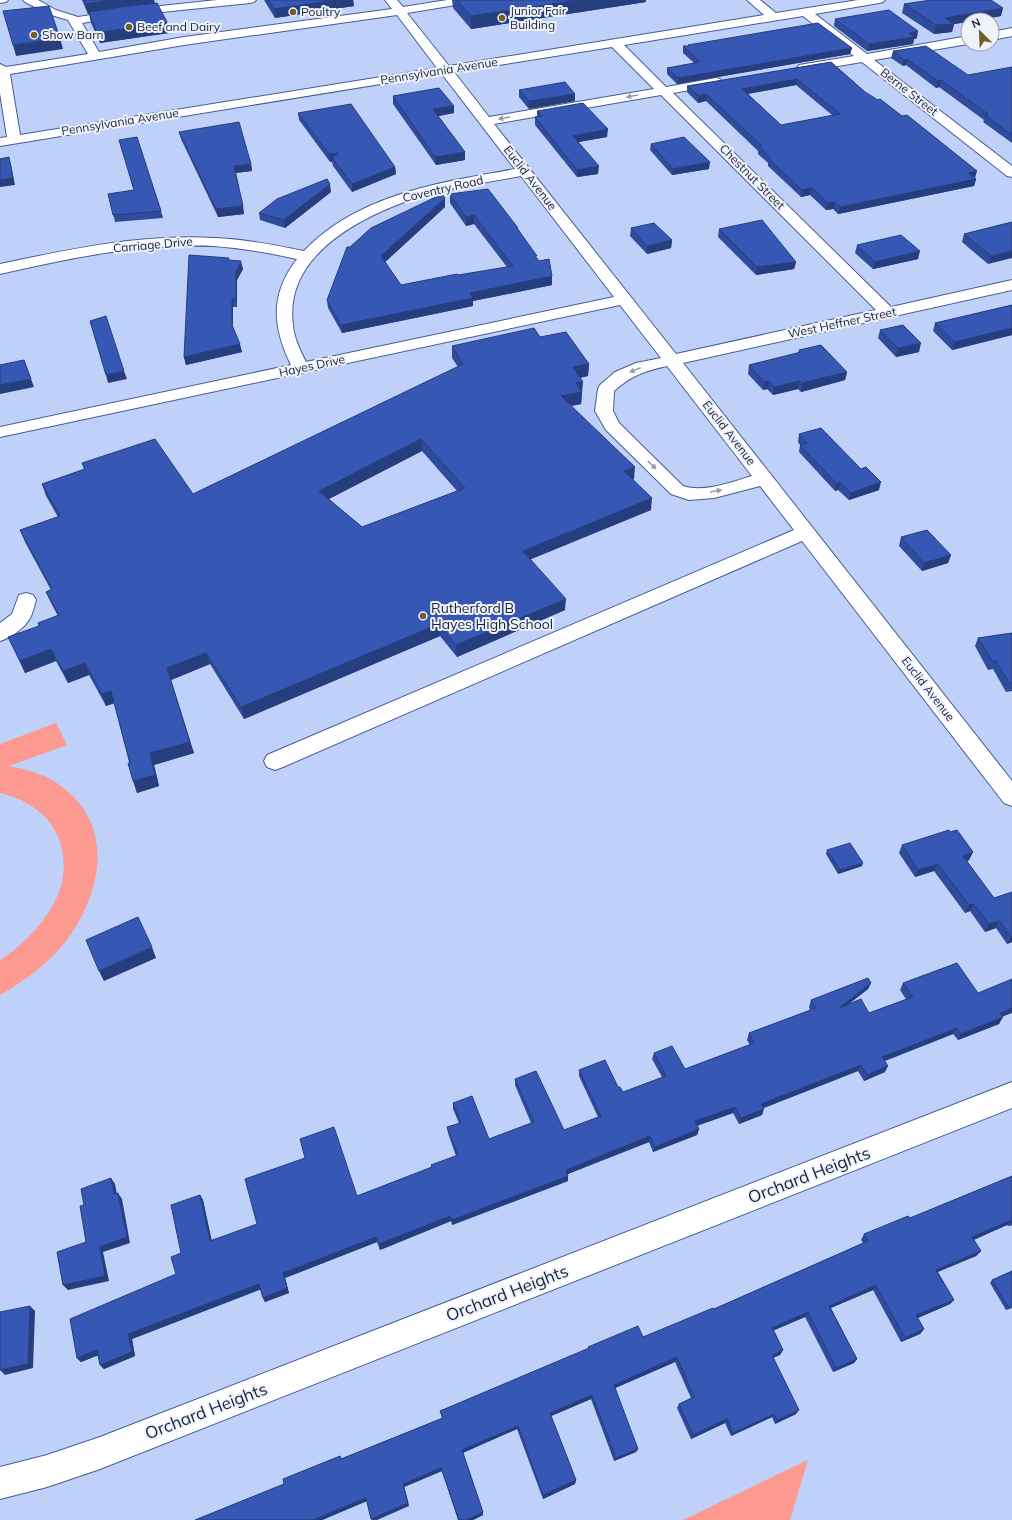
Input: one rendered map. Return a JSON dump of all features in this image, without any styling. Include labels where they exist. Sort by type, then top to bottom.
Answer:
[{"type":"street","points":[[29,0],[52,12],[72,18],[95,56]]},
{"type":"street","points":[[75,21],[123,13],[212,2],[250,0]]},
{"type":"street","name":"Euclid Avenue","points":[[391,0],[1012,797]]},
{"type":"street","points":[[14,140],[1,71],[224,35],[400,11],[432,2],[468,0]]},
{"type":"street","points":[[754,0],[774,17]]},
{"type":"street","points":[[876,0],[888,10]]},
{"type":"street","name":"Pennsylvania Avenue","points":[[0,142],[879,0]]},
{"type":"street","points":[[212,2],[224,35]]},
{"type":"street","name":"Berne Street","points":[[806,12],[1012,173]]},
{"type":"street","points":[[1000,34],[1012,32]]},
{"type":"street","points":[[924,36],[933,40],[952,43]]},
{"type":"street","name":"Chestnut Street","points":[[615,42],[888,313]]},
{"type":"street","points":[[794,69],[960,42]]},
{"type":"street","points":[[486,121],[725,81]]},
{"type":"street","name":"Coventry Road","points":[[301,368],[290,345],[285,327],[285,297],[290,282],[307,256],[324,240],[346,224],[369,211],[401,198],[436,188],[525,171]]},
{"type":"street","name":"Carriage Drive","points":[[0,268],[126,246],[195,242],[245,244],[307,256]]},
{"type":"street","name":"West Heffner Street","points":[[765,479],[714,492],[690,494],[677,490],[612,426],[604,411],[606,389],[621,376],[642,367],[1012,285]]},
{"type":"street","name":"Hayes Drive","points":[[0,432],[624,299]]},
{"type":"street","points":[[275,761],[806,532]]},
{"type":"street","points":[[0,634],[20,617],[26,600]]},
{"type":"street","name":"Orchard Heights","points":[[0,1482],[47,1471],[100,1452],[1012,1095]]},
{"type":"shaded area","points":[[56,723],[67,745],[9,766],[50,779],[70,794],[85,811],[94,830],[97,851],[96,873],[91,895],[82,916],[62,946],[47,962],[0,995],[0,960],[19,946],[46,915],[59,893],[64,865],[58,836],[51,824],[41,813],[30,805],[16,798],[0,793],[0,744]]},
{"type":"shaded area","points":[[808,1460],[790,1520],[683,1520]]},
{"type":"building","points":[[84,0],[113,0],[85,4]]},
{"type":"building","points":[[268,0],[336,0],[274,9]]},
{"type":"building","points":[[457,0],[579,0],[471,16]]},
{"type":"building","points":[[931,0],[991,0],[1003,8],[980,12],[960,12],[960,15],[945,18],[954,24],[936,25],[904,4]]},
{"type":"building","points":[[157,3],[167,22],[97,33],[89,12],[121,7]]},
{"type":"building","name":"Show Barn","points":[[49,6],[60,38],[13,45],[3,11]]},
{"type":"building","points":[[889,10],[918,31],[909,33],[915,37],[869,44],[835,19]]},
{"type":"building","points":[[818,23],[852,48],[678,78],[667,68],[700,62],[683,46]]},
{"type":"building","points":[[926,46],[968,75],[1012,67],[1012,135],[985,115],[988,114],[941,80],[938,81],[907,59],[904,60],[893,51]]},
{"type":"building","points":[[831,62],[865,92],[878,100],[880,99],[902,116],[907,115],[977,171],[968,173],[976,179],[840,207],[835,202],[828,203],[812,188],[802,190],[769,159],[771,158],[759,147],[762,146],[706,94],[699,96],[687,86]],"holes":[[[797,79],[840,114],[781,125],[742,89]]]},
{"type":"building","points":[[565,82],[575,94],[529,101],[519,90]]},
{"type":"building","points":[[439,88],[454,106],[433,109],[465,152],[435,157],[393,96]]},
{"type":"building","points":[[583,103],[608,129],[573,136],[599,166],[577,170],[535,117],[542,116],[537,111]]},
{"type":"building","points":[[351,104],[395,167],[352,184],[332,158],[339,153],[329,154],[298,113]]},
{"type":"building","points":[[239,122],[251,164],[234,166],[243,206],[216,209],[179,132]]},
{"type":"building","points":[[137,137],[161,211],[113,215],[108,194],[134,190],[119,140]]},
{"type":"building","points":[[684,137],[710,162],[673,169],[651,144]]},
{"type":"building","points":[[9,157],[13,178],[0,180],[0,159]]},
{"type":"building","points":[[327,179],[330,184],[284,220],[259,213],[277,199]]},
{"type":"building","points":[[488,189],[518,228],[539,261],[549,259],[552,276],[470,293],[473,298],[341,325],[327,300],[347,247],[350,247],[371,228],[442,194],[445,198],[381,256],[401,285],[457,274],[513,266],[474,215],[466,217],[450,194]]},
{"type":"building","points":[[762,220],[796,262],[757,267],[719,229]]},
{"type":"building","points":[[1012,222],[1012,251],[991,256],[964,234]]},
{"type":"building","points":[[654,223],[672,240],[647,246],[631,228]]},
{"type":"building","points":[[901,235],[920,251],[875,262],[857,245]]},
{"type":"building","points":[[189,255],[229,258],[228,260],[241,261],[236,272],[236,299],[232,299],[232,325],[240,344],[184,357]]},
{"type":"building","points":[[1012,305],[1012,328],[955,342],[935,323]]},
{"type":"building","points":[[106,316],[124,371],[106,375],[90,321]]},
{"type":"building","points":[[903,325],[921,343],[898,348],[880,330]]},
{"type":"building","points":[[534,328],[540,337],[566,332],[589,364],[573,367],[583,382],[576,383],[582,392],[561,396],[635,467],[624,471],[652,498],[523,551],[566,599],[456,645],[439,624],[241,707],[206,653],[167,668],[190,742],[150,753],[155,775],[133,781],[128,763],[130,763],[111,691],[102,694],[85,663],[63,671],[51,649],[20,661],[8,637],[39,626],[38,623],[59,615],[46,592],[52,589],[20,530],[60,516],[42,484],[85,469],[82,463],[155,439],[193,494],[463,364],[452,346]],"holes":[[[421,439],[465,488],[362,527],[319,491]]]},
{"type":"building","points":[[821,345],[847,372],[802,383],[800,381],[774,387],[769,381],[764,382],[749,365],[801,352],[799,350]]},
{"type":"building","points":[[24,360],[31,379],[0,385],[0,365]]},
{"type":"building","points":[[821,428],[861,469],[866,467],[881,482],[851,493],[840,482],[837,484],[800,445],[807,443],[799,434]]},
{"type":"building","points":[[927,530],[951,555],[924,563],[901,537]]},
{"type":"building","points":[[1012,633],[1012,683],[1010,684],[996,661],[992,661],[978,638]]},
{"type":"building","points":[[949,830],[950,832],[957,830],[973,852],[963,856],[994,898],[1012,892],[1011,937],[1000,921],[989,924],[974,904],[969,905],[938,864],[918,870],[902,845]]},
{"type":"building","points":[[850,843],[863,863],[840,870],[827,850]]},
{"type":"building","points":[[138,917],[152,947],[99,971],[86,940]]},
{"type":"building","points":[[957,963],[978,993],[1012,979],[1012,1008],[1000,1013],[1003,1017],[961,1034],[957,1028],[882,1057],[888,1066],[867,1075],[861,1065],[761,1104],[764,1109],[741,1118],[735,1107],[695,1121],[699,1129],[655,1147],[650,1136],[566,1170],[568,1176],[452,1220],[450,1216],[379,1244],[376,1237],[283,1273],[287,1288],[263,1298],[259,1284],[128,1334],[132,1352],[100,1365],[97,1350],[77,1358],[70,1319],[176,1274],[171,1257],[181,1253],[171,1205],[200,1195],[210,1241],[257,1224],[245,1179],[305,1158],[300,1139],[334,1127],[357,1196],[432,1167],[431,1165],[458,1155],[447,1127],[461,1123],[453,1103],[472,1096],[489,1139],[534,1122],[515,1079],[536,1071],[564,1130],[601,1116],[579,1070],[605,1060],[618,1087],[620,1087],[623,1092],[666,1076],[654,1053],[672,1046],[685,1069],[754,1043],[749,1033],[816,1008],[811,1000],[868,978],[871,983],[839,1008],[861,999],[869,1013],[913,997],[903,983]]},
{"type":"building","points":[[1012,1176],[1012,1220],[972,1237],[981,1251],[936,1270],[954,1300],[916,1315],[924,1329],[905,1338],[876,1285],[829,1306],[857,1359],[836,1368],[808,1312],[772,1328],[783,1350],[772,1355],[799,1410],[777,1420],[774,1414],[733,1433],[727,1419],[693,1435],[679,1404],[694,1397],[677,1357],[614,1385],[638,1449],[616,1458],[592,1395],[550,1413],[576,1480],[543,1495],[518,1426],[462,1450],[483,1512],[467,1520],[459,1520],[441,1468],[403,1484],[408,1503],[371,1519],[366,1498],[313,1520],[195,1520],[284,1484],[283,1479],[340,1456],[341,1459],[443,1418],[440,1411],[638,1326],[643,1337],[713,1308],[714,1309],[868,1241],[864,1234],[908,1216],[910,1218]]},
{"type":"building","points":[[111,1178],[114,1194],[118,1193],[127,1237],[100,1247],[105,1276],[63,1285],[57,1252],[86,1242],[80,1206],[84,1205],[81,1189]]},
{"type":"building","points":[[1012,1271],[1012,1306],[1009,1308],[992,1280]]},
{"type":"building","points":[[30,1306],[28,1364],[0,1370],[0,1312]]},
{"type":"place","name":"Poultry","points":[[293,12]]},
{"type":"place","name":"Junior Fair Building","points":[[502,18]]},
{"type":"place","name":"Beef and Dairy","points":[[129,27]]},
{"type":"place","name":"Show Barn","points":[[34,35]]},
{"type":"place","name":"Rutherford B Hayes High School","points":[[423,616]]}]
